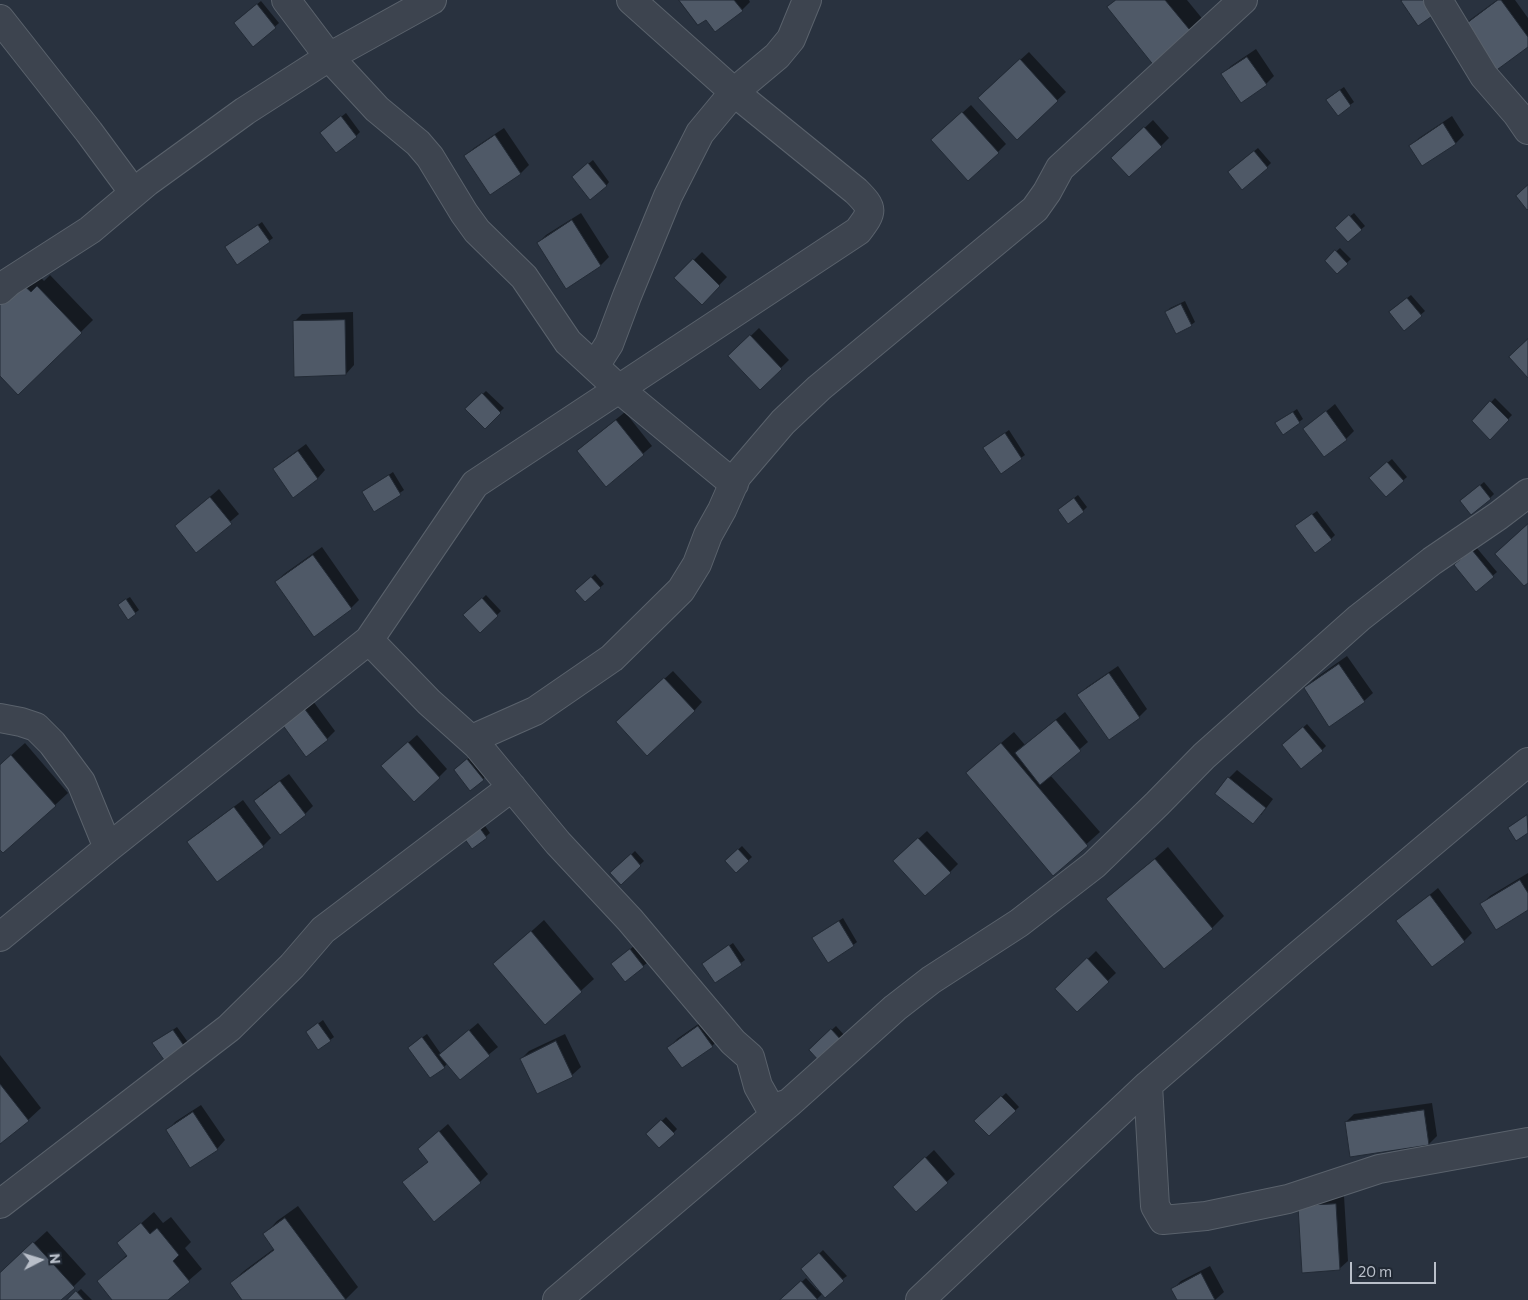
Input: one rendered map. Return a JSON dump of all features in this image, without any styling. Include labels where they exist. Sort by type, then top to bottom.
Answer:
[{"type":"street","points":[[286,0],[329,57],[377,109],[418,143],[430,157],[464,213],[478,230],[524,276],[568,342],[620,389],[734,484]]},
{"type":"street","points":[[0,290],[9,282],[90,230],[134,193],[245,111],[329,57],[432,0]]},
{"type":"street","points":[[0,937],[108,848],[369,640],[475,484],[858,231],[868,218],[870,210],[868,203],[856,191],[734,92],[631,0]]},
{"type":"street","points":[[595,366],[609,344],[668,196],[700,134],[734,92],[777,56],[791,39],[807,0]]},
{"type":"street","points":[[477,745],[481,735],[535,711],[612,658],[681,590],[697,564],[708,536],[737,476],[790,416],[818,388],[1035,209],[1060,168],[1243,0]]},
{"type":"street","points":[[1438,0],[1484,76],[1517,114],[1528,130]]},
{"type":"street","points":[[0,20],[83,124],[134,193]]},
{"type":"street","points":[[557,1300],[789,1103],[895,1008],[924,985],[1019,923],[1094,865],[1204,756],[1359,618],[1432,561],[1528,493]]},
{"type":"street","points":[[369,640],[430,702],[477,745],[558,843],[630,920],[733,1042],[750,1057],[758,1086],[771,1109],[789,1103]]},
{"type":"street","points":[[0,718],[36,727],[52,743],[81,782],[108,848]]},
{"type":"street","points":[[920,1300],[1148,1085],[1528,762]]},
{"type":"street","points":[[0,1204],[229,1028],[292,966],[323,930],[512,787]]},
{"type":"street","points":[[1148,1085],[1155,1206],[1163,1220],[1206,1216],[1279,1201],[1379,1169],[1528,1142]]},
{"type":"building","points":[[679,0],[734,0],[743,11],[715,32],[706,20],[698,25]]},
{"type":"building","points":[[1116,0],[1165,0],[1194,35],[1155,67],[1107,7]]},
{"type":"building","points":[[1430,0],[1438,12],[1418,26],[1401,1]]},
{"type":"building","points":[[1498,0],[1501,0],[1528,37],[1528,47],[1494,72],[1462,27]]},
{"type":"building","points":[[257,4],[276,28],[253,47],[234,23]]},
{"type":"building","points":[[1247,57],[1267,85],[1241,103],[1221,74]]},
{"type":"building","points":[[1020,59],[1058,101],[1017,140],[978,98]]},
{"type":"building","points":[[1340,90],[1351,106],[1338,116],[1326,100]]},
{"type":"building","points":[[962,112],[999,153],[968,181],[931,140]]},
{"type":"building","points":[[341,116],[357,137],[336,153],[320,133]]},
{"type":"building","points":[[1443,123],[1456,144],[1422,166],[1409,146]]},
{"type":"building","points":[[1144,127],[1162,147],[1129,177],[1111,158]]},
{"type":"building","points":[[495,135],[521,174],[490,195],[464,156]]},
{"type":"building","points":[[1254,151],[1268,168],[1242,190],[1228,172]]},
{"type":"building","points":[[588,163],[607,186],[590,200],[572,177]]},
{"type":"building","points":[[1528,185],[1528,209],[1527,210],[1516,196]]},
{"type":"building","points":[[1349,215],[1362,230],[1348,242],[1335,228]]},
{"type":"building","points":[[572,220],[601,266],[566,289],[537,243]]},
{"type":"building","points":[[258,225],[270,242],[237,265],[225,247]]},
{"type":"building","points":[[1335,250],[1348,264],[1337,274],[1325,261]]},
{"type":"building","points":[[693,259],[720,286],[702,305],[674,278]]},
{"type":"building","points":[[20,282],[31,292],[37,286],[82,333],[18,395],[0,376],[0,302]]},
{"type":"building","points":[[1407,298],[1422,316],[1404,331],[1389,312]]},
{"type":"building","points":[[1181,304],[1192,326],[1176,334],[1165,312]]},
{"type":"building","points":[[345,320],[346,375],[294,377],[293,321]]},
{"type":"building","points":[[750,335],[782,369],[760,390],[728,356]]},
{"type":"building","points":[[1528,339],[1528,378],[1509,357]]},
{"type":"building","points":[[482,393],[501,413],[485,429],[465,409]]},
{"type":"building","points":[[1490,401],[1509,420],[1490,440],[1472,421]]},
{"type":"building","points":[[1326,411],[1347,440],[1324,457],[1303,429]]},
{"type":"building","points":[[1293,412],[1300,423],[1283,435],[1275,423]]},
{"type":"building","points":[[616,420],[644,455],[606,487],[577,451]]},
{"type":"building","points":[[1005,433],[1022,459],[1001,474],[983,448]]},
{"type":"building","points":[[298,451],[318,479],[293,498],[273,469]]},
{"type":"building","points":[[1387,462],[1404,481],[1386,497],[1369,478]]},
{"type":"building","points":[[389,475],[401,495],[374,512],[362,492]]},
{"type":"building","points":[[1480,485],[1491,499],[1471,515],[1460,501]]},
{"type":"building","points":[[210,497],[232,524],[196,553],[175,526]]},
{"type":"building","points":[[1074,498],[1084,512],[1068,524],[1058,510]]},
{"type":"building","points":[[1312,514],[1332,540],[1315,553],[1295,526]]},
{"type":"building","points":[[1528,524],[1528,583],[1524,586],[1495,554]]},
{"type":"building","points":[[1472,550],[1494,577],[1476,592],[1454,565]]},
{"type":"building","points":[[313,555],[352,609],[314,637],[275,582]]},
{"type":"building","points":[[591,577],[601,588],[585,602],[575,591]]},
{"type":"building","points":[[482,598],[498,616],[480,633],[463,615]]},
{"type":"building","points":[[126,599],[136,614],[128,620],[118,605]]},
{"type":"building","points":[[1339,664],[1365,702],[1329,727],[1304,688]]},
{"type":"building","points":[[1109,673],[1140,718],[1109,740],[1077,695]]},
{"type":"building","points":[[664,678],[695,711],[647,756],[616,722]]},
{"type":"building","points":[[304,708],[328,740],[306,757],[282,724]]},
{"type":"building","points":[[1056,720],[1081,751],[1040,785],[1015,753]]},
{"type":"building","points":[[1303,727],[1323,751],[1301,769],[1282,745]]},
{"type":"building","points":[[408,742],[440,778],[414,802],[381,766]]},
{"type":"building","points":[[1001,743],[1088,846],[1053,876],[966,773]]},
{"type":"building","points":[[11,755],[56,806],[3,853],[0,850],[0,765]]},
{"type":"building","points":[[467,759],[484,780],[470,791],[454,770]]},
{"type":"building","points":[[1228,777],[1266,808],[1253,824],[1215,794]]},
{"type":"building","points":[[280,781],[306,815],[280,835],[254,801]]},
{"type":"building","points":[[234,807],[264,847],[217,882],[187,842]]},
{"type":"building","points":[[1527,815],[1528,833],[1516,841],[1508,828]]},
{"type":"building","points":[[474,820],[487,838],[472,849],[459,831]]},
{"type":"building","points":[[918,838],[951,873],[925,896],[893,861]]},
{"type":"building","points":[[738,849],[749,861],[736,873],[725,861]]},
{"type":"building","points":[[631,854],[641,866],[621,885],[610,873]]},
{"type":"building","points":[[1155,859],[1213,929],[1164,969],[1106,899]]},
{"type":"building","points":[[1520,880],[1528,893],[1528,910],[1496,930],[1480,904]]},
{"type":"building","points":[[1430,895],[1465,942],[1432,967],[1396,921]]},
{"type":"building","points":[[839,921],[854,946],[828,963],[812,938]]},
{"type":"building","points":[[531,931],[582,992],[545,1025],[493,964]]},
{"type":"building","points":[[729,945],[742,965],[715,983],[702,964]]},
{"type":"building","points":[[630,949],[644,967],[625,982],[611,964]]},
{"type":"building","points":[[1087,958],[1109,982],[1077,1012],[1055,989]]},
{"type":"building","points":[[318,1023],[331,1041],[318,1050],[306,1032]]},
{"type":"building","points":[[698,1026],[713,1047],[682,1068],[667,1048]]},
{"type":"building","points":[[831,1029],[842,1041],[820,1062],[809,1050]]},
{"type":"building","points":[[173,1030],[187,1050],[167,1064],[152,1043]]},
{"type":"building","points":[[469,1030],[490,1056],[460,1080],[439,1055]]},
{"type":"building","points":[[422,1037],[445,1068],[430,1078],[408,1048]]},
{"type":"building","points":[[556,1041],[573,1077],[537,1094],[520,1059]]},
{"type":"building","points":[[0,1084],[29,1121],[0,1144]]},
{"type":"building","points":[[1001,1096],[1016,1111],[989,1136],[974,1121]]},
{"type":"building","points":[[1424,1110],[1429,1145],[1350,1157],[1345,1122]]},
{"type":"building","points":[[193,1112],[218,1150],[190,1168],[166,1130]]},
{"type":"building","points":[[661,1120],[675,1134],[659,1148],[646,1134]]},
{"type":"building","points":[[439,1131],[481,1183],[434,1222],[402,1182],[428,1162],[418,1149]]},
{"type":"building","points":[[925,1157],[948,1183],[916,1212],[893,1187]]},
{"type":"building","points":[[1336,1204],[1340,1270],[1302,1273],[1298,1206]]},
{"type":"building","points":[[285,1218],[346,1300],[242,1300],[230,1283],[274,1250],[263,1234]]},
{"type":"building","points":[[141,1223],[150,1234],[157,1228],[179,1255],[173,1261],[190,1282],[168,1300],[112,1300],[97,1281],[127,1256],[117,1243]]},
{"type":"building","points":[[33,1242],[75,1288],[61,1300],[0,1300],[0,1273]]},
{"type":"building","points":[[819,1253],[844,1281],[825,1298],[801,1269]]},
{"type":"building","points":[[1201,1273],[1215,1300],[1177,1300],[1171,1289]]},
{"type":"building","points":[[801,1281],[818,1300],[780,1300]]},
{"type":"building","points":[[76,1291],[84,1300],[67,1300]]}]
